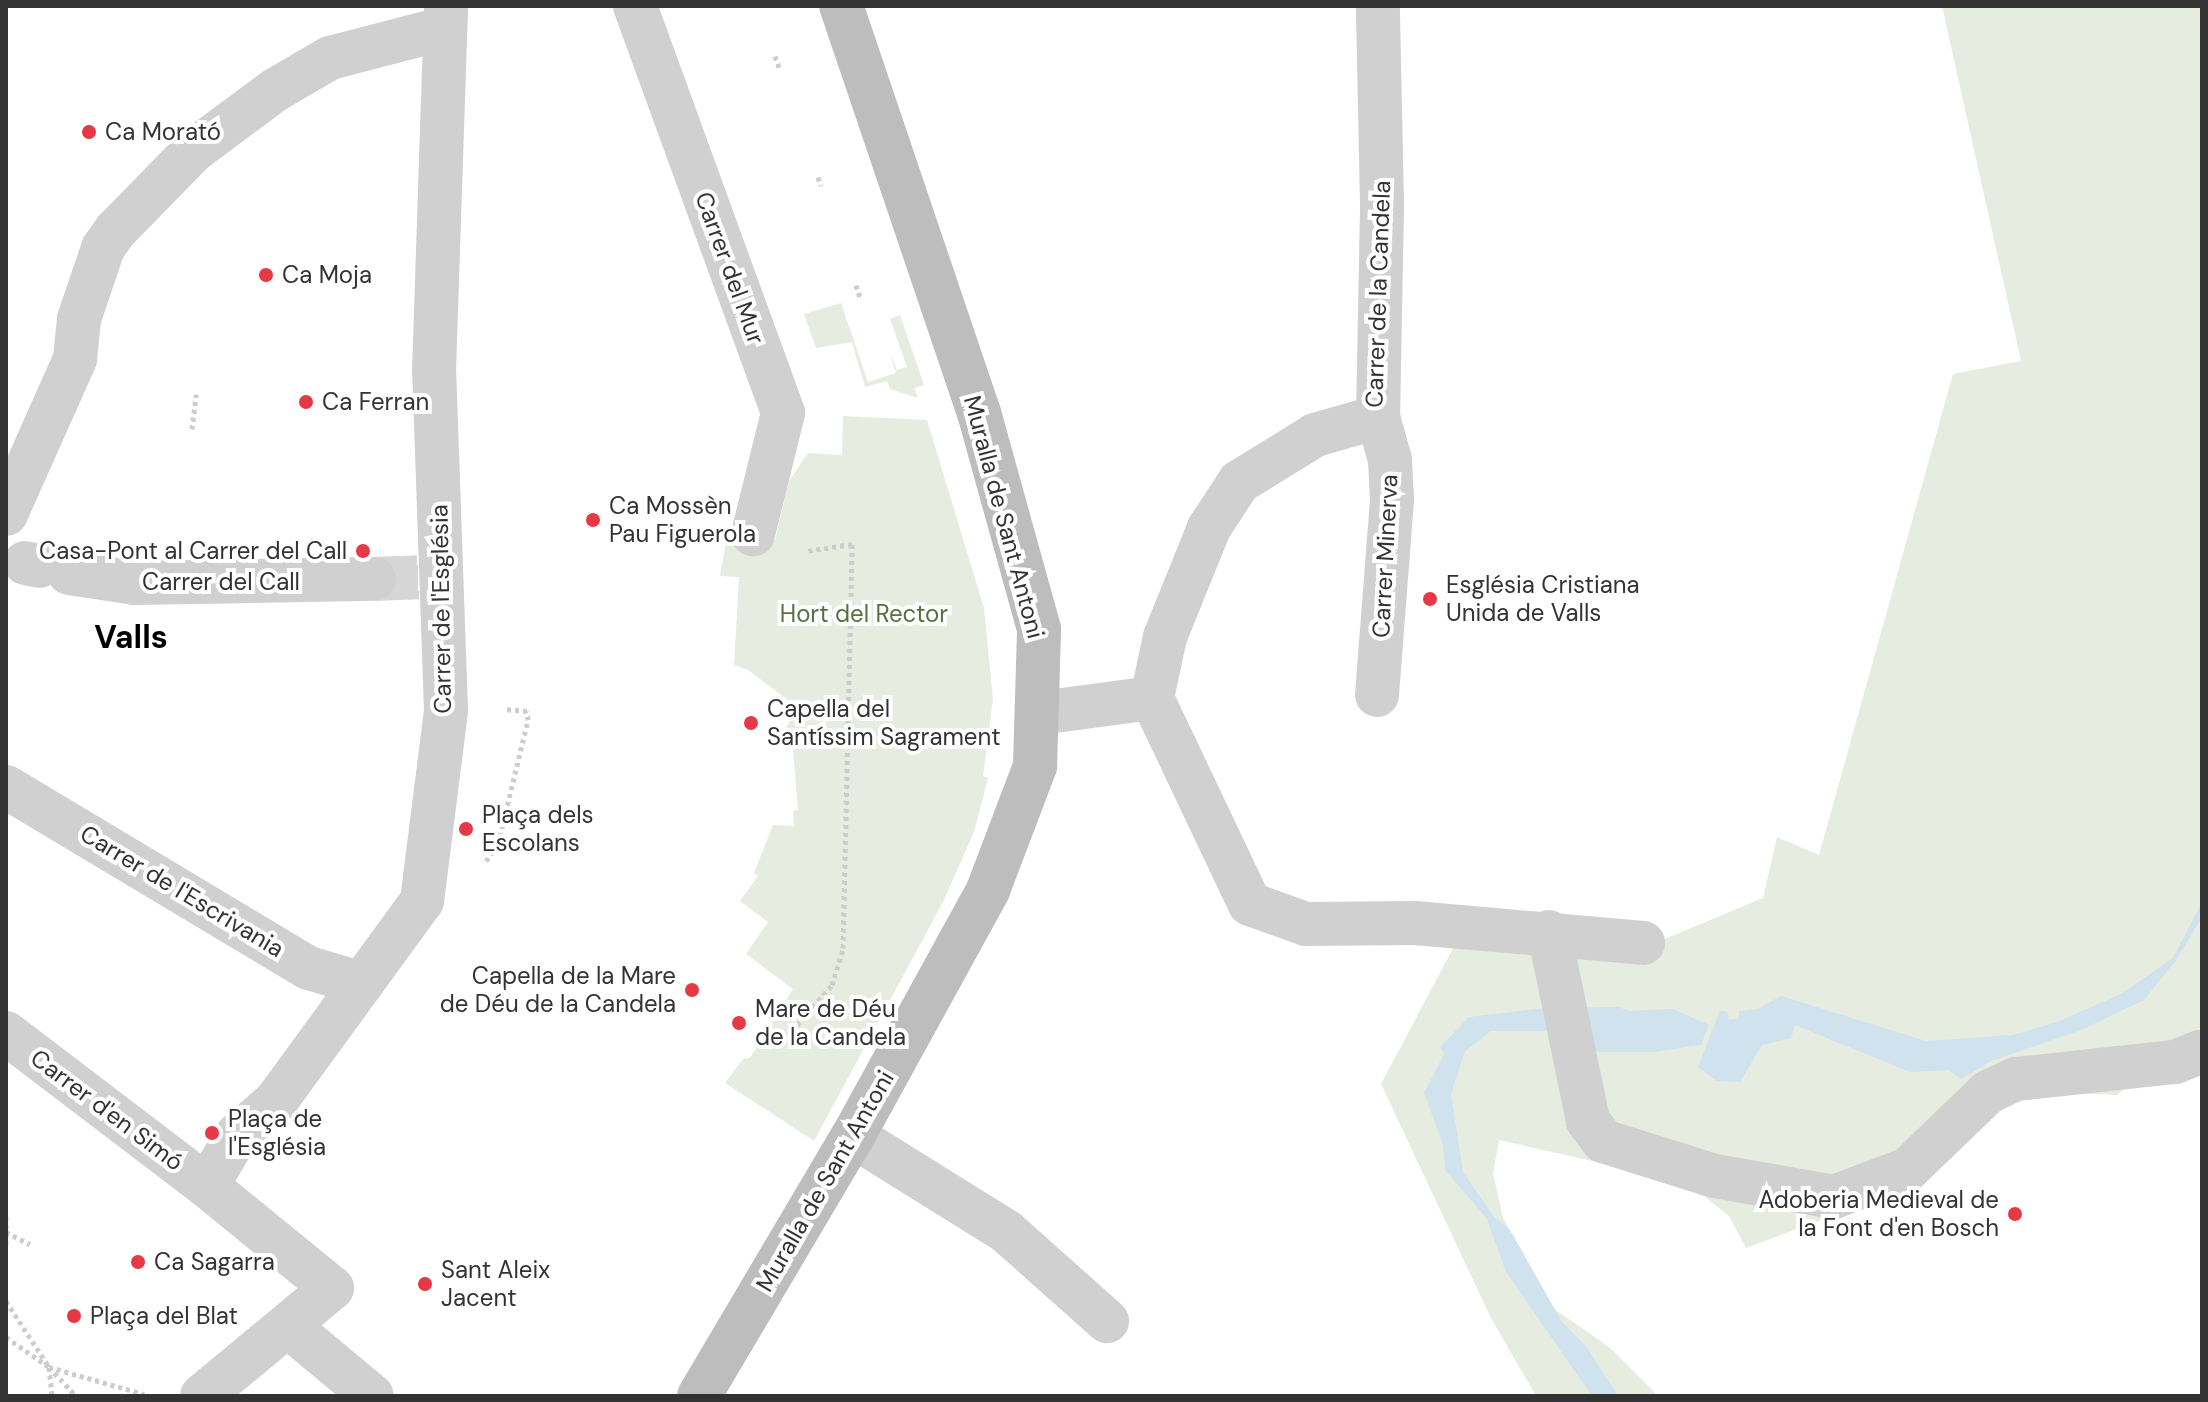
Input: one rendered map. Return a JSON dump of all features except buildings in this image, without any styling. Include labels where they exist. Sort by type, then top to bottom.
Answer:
[{"type":"main road","name":"Muralla de Sant Antoni","points":[[699,1396],[853,1136],[988,890],[1035,766],[1040,713],[1039,629],[979,413],[841,6]]},
{"type":"street","name":"Carrer del Mur","points":[[635,6],[783,413],[753,534]]},
{"type":"street","name":"Carrer de la Candela","points":[[1152,698],[1165,637],[1209,528],[1239,482],[1315,435],[1378,417],[1382,204],[1378,6]]},
{"type":"street","points":[[6,514],[75,359],[79,319],[103,248],[115,231],[193,151],[275,90],[330,58],[446,17]]},
{"type":"street","name":"Carrer de l'Església","points":[[207,1186],[237,1135],[276,1101],[422,901],[446,710],[435,577],[434,371],[446,17]]},
{"type":"street","name":"Carrer Minerva","points":[[1377,695],[1392,499],[1390,460],[1378,417]]},
{"type":"street","name":"Carrer del Call","points":[[38,566],[135,583],[374,579]]},
{"type":"street","points":[[1040,713],[1152,698],[1250,904],[1306,924],[1415,923],[1550,943],[1643,943]]},
{"type":"street","name":"Carrer de l'Escrivania","points":[[6,787],[185,889],[309,968],[362,984]]},
{"type":"street","points":[[1550,943],[1588,1121],[1603,1141],[1715,1176],[1834,1197],[1908,1169],[1988,1092],[2016,1079],[2175,1062],[2202,1051]]},
{"type":"street","name":"Carrer d'en Simó","points":[[6,1033],[207,1186],[332,1288],[288,1326]]},
{"type":"street","points":[[853,1136],[1007,1232],[1107,1321]]},
{"type":"street","points":[[202,1396],[288,1326],[372,1396]]},
{"type":"path","points":[[775,56],[779,67]]},
{"type":"path","points":[[818,177],[821,186]]},
{"type":"path","points":[[856,285],[860,297]]},
{"type":"path","points":[[192,429],[196,394]]},
{"type":"path","points":[[797,1025],[810,1015],[837,975],[845,908],[844,734],[852,544],[813,552]]},
{"type":"path","points":[[490,708],[527,711],[498,844]]},
{"type":"path","points":[[6,1217],[6,1248]]},
{"type":"path","points":[[8,1232],[30,1244]]},
{"type":"path","points":[[6,1301],[49,1367],[76,1396]]},
{"type":"path","points":[[6,1337],[49,1367],[150,1396]]},
{"type":"path","points":[[49,1367],[52,1396]]},
{"type":"green space","points":[[1942,6],[2202,6],[2202,1026],[2117,1095],[2002,1090],[1896,1192],[1746,1248],[1729,1216],[1704,1196],[1659,1176],[1499,1140],[1493,1173],[1503,1218],[1553,1308],[1609,1347],[1658,1396],[1536,1396],[1491,1318],[1381,1084],[1458,939],[1612,961],[1763,898],[1777,837],[1819,855],[1953,374],[2021,361]]},
{"type":"green space","points":[[841,303],[868,382],[896,373],[889,351],[897,370],[907,367],[890,319],[900,315],[924,385],[914,388],[918,398],[890,389],[887,381],[865,387],[852,342],[816,348],[804,314]]},
{"type":"green space","name":"Hort del Rector","points":[[843,416],[927,420],[984,608],[993,699],[983,776],[988,778],[974,832],[943,902],[814,1141],[725,1083],[743,1059],[750,1058],[793,989],[746,954],[768,922],[740,901],[758,876],[754,873],[773,825],[794,826],[793,811],[798,810],[792,737],[785,730],[797,707],[748,670],[734,665],[739,577],[720,576],[727,535],[775,540],[789,481],[808,453],[842,455]]},
{"type":"water","points":[[2202,902],[2202,917],[2177,959],[2144,1000],[2081,1030],[1991,1061],[1961,1079],[1949,1070],[1910,1072],[1795,1025],[1791,1038],[1762,1045],[1740,1082],[1717,1081],[1698,1067],[1720,1011],[1727,1011],[1729,1020],[1739,1018],[1739,1011],[1758,1009],[1781,996],[1926,1041],[2013,1035],[2057,1022],[2121,994],[2173,958]]},
{"type":"water","points":[[1618,1007],[1630,1011],[1673,1009],[1709,1025],[1701,1045],[1653,1052],[1599,1052],[1546,1031],[1491,1031],[1465,1051],[1451,1094],[1463,1172],[1493,1216],[1510,1230],[1562,1322],[1586,1346],[1618,1396],[1592,1396],[1506,1272],[1487,1219],[1445,1170],[1443,1144],[1424,1093],[1444,1054],[1440,1047],[1469,1017],[1544,1008]]},
{"type":"tunnel","points":[[374,579],[427,577]]},
{"type":"place","name":"Ca Morató","points":[[89,132]]},
{"type":"place","name":"Ca Moja","points":[[266,275]]},
{"type":"place","name":"Ca Ferran","points":[[306,402]]},
{"type":"place","name":"Ca Mossèn Pau Figuerola","points":[[593,520]]},
{"type":"place","name":"Casa-Pont al Carrer del Call","points":[[363,551]]},
{"type":"place","name":"Església Cristiana Unida de Valls","points":[[1430,599]]},
{"type":"place","name":"Capella del Santíssim Sagrament","points":[[751,723]]},
{"type":"place","name":"Plaça dels Escolans","points":[[466,829]]},
{"type":"place","name":"Capella de la Mare de Déu de la Candela","points":[[692,990]]},
{"type":"place","name":"Mare de Déu de la Candela","points":[[739,1023]]},
{"type":"place","name":"Plaça de l'Església","points":[[212,1133]]},
{"type":"place","name":"Adoberia Medieval de la Font d'en Bosch","points":[[2015,1214]]},
{"type":"place","name":"Ca Sagarra","points":[[138,1262]]},
{"type":"place","name":"Sant Aleix Jacent","points":[[425,1284]]},
{"type":"place","name":"Plaça del Blat","points":[[74,1316]]},
{"type":"district","name":"Valls","points":[[131,637]]}]
